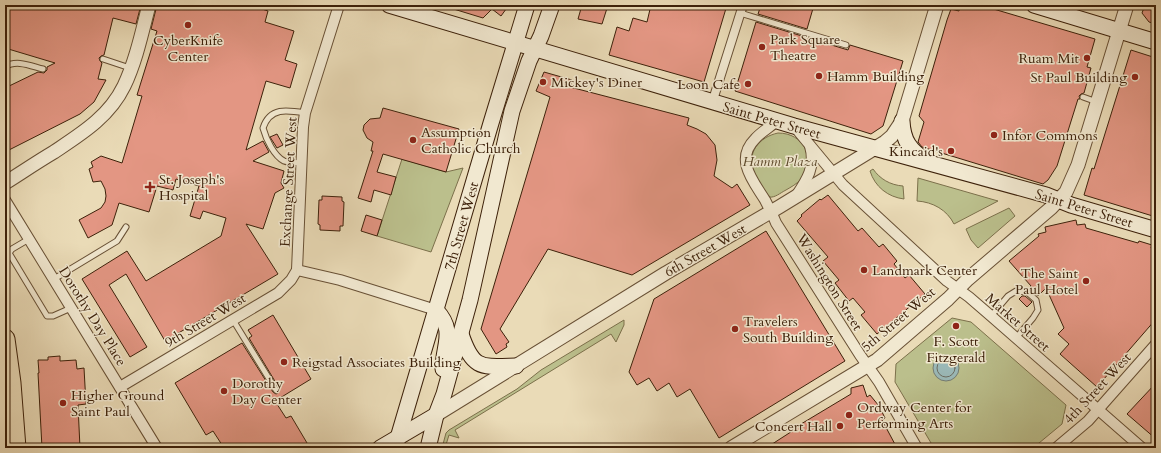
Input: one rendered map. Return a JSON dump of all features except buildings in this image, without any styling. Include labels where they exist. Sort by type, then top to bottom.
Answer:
[{"type":"highway","points":[[5,339],[11,383],[16,448]]},
{"type":"main road","name":"Saint Peter Street","points":[[389,5],[712,102],[1058,200],[1156,230]]},
{"type":"main road","name":"7th Street West","points":[[397,443],[527,5]]},
{"type":"main road","name":"7th Street West","points":[[428,448],[436,415],[444,394],[470,300],[508,126],[535,48],[552,5]]},
{"type":"main road","points":[[1034,5],[1156,42]]},
{"type":"main road","points":[[902,121],[902,132],[906,142],[915,154],[931,164]]},
{"type":"main road","points":[[436,310],[446,325],[448,339],[443,362],[444,394]]},
{"type":"main road","points":[[461,334],[471,358],[477,362],[490,367],[516,366]]},
{"type":"main road","name":"6th Street West","points":[[380,448],[397,443],[436,415]]},
{"type":"street","points":[[5,183],[83,133],[99,120],[113,105],[131,68],[149,5]]},
{"type":"street","name":"Exchange Street West","points":[[297,270],[301,163],[305,113],[339,5]]},
{"type":"street","points":[[712,102],[743,5]]},
{"type":"street","name":"6th Street West","points":[[436,415],[666,273],[771,212],[892,136],[902,121],[937,5]]},
{"type":"street","name":"5th Street West","points":[[731,448],[746,442],[877,360],[1051,208],[1066,192],[1078,165],[1127,5]]},
{"type":"street","points":[[771,212],[750,177],[746,161],[748,151],[755,139],[777,121]]},
{"type":"street","name":"Market Street","points":[[794,126],[832,173],[947,281],[1016,338],[1142,448]]},
{"type":"street","points":[[795,197],[810,174],[812,160],[810,146]]},
{"type":"street","name":"Dorothy Day Place","points":[[5,200],[157,448]]},
{"type":"street","name":"Washington Street","points":[[771,212],[776,223],[879,382],[916,448]]},
{"type":"street","points":[[297,270],[340,280],[436,310]]},
{"type":"street","name":"9th Street West","points":[[120,387],[278,293],[291,280],[297,270]]},
{"type":"street","name":"4th Street West","points":[[1056,448],[1088,421],[1156,344]]},
{"type":"lane","points":[[740,13],[846,45]]},
{"type":"lane","points":[[103,59],[131,68]]},
{"type":"lane","points":[[5,68],[9,64],[16,63],[43,69]]},
{"type":"lane","points":[[1083,97],[1098,102]]},
{"type":"lane","points":[[301,163],[288,162],[278,156],[266,138],[263,128],[272,115],[281,111],[305,113]]},
{"type":"lane","points":[[54,279],[116,241],[126,227]]},
{"type":"lane","points":[[29,239],[12,249],[9,253],[47,316],[53,316],[71,308]]},
{"type":"lane","points":[[990,316],[1008,296],[1016,291],[1026,292],[1036,300],[1038,310],[1016,338]]},
{"type":"lane","points":[[232,320],[276,390]]},
{"type":"green space","name":"Hamm Plaza","points":[[778,133],[795,137],[801,142],[807,155],[807,163],[805,171],[798,182],[778,195],[769,197],[755,175],[752,165],[752,158],[753,152],[760,142],[771,135]]},
{"type":"green space","points":[[402,159],[446,172],[463,168],[431,252],[377,236]]},
{"type":"green space","points":[[873,169],[886,181],[903,186],[904,199],[893,196],[883,190],[872,177],[870,171]]},
{"type":"green space","points":[[918,178],[998,201],[954,224],[948,215],[939,208],[929,203],[917,201]]},
{"type":"green space","points":[[1009,208],[1015,216],[978,248],[971,240],[966,229]]},
{"type":"green space","points":[[952,318],[971,322],[1066,405],[1062,424],[1033,448],[934,448],[895,382],[896,364]]},
{"type":"green space","points":[[624,320],[624,325],[616,342],[611,334],[455,430],[459,438],[449,435],[445,448],[442,448],[446,433],[449,430],[517,389],[541,370]]},
{"type":"water","points":[[946,355],[955,359],[959,368],[955,377],[946,381],[937,377],[933,368],[937,359]]},
{"type":"place","name":"CyberKnife Center","points":[[188,25]]},
{"type":"place","name":"Park Square Theatre","points":[[762,47]]},
{"type":"place","name":"Ruam Mit","points":[[1087,58]]},
{"type":"place","name":"Hamm Building","points":[[819,76]]},
{"type":"place","name":"St Paul Building","points":[[1135,77]]},
{"type":"place","name":"Mickey's Diner","points":[[543,82]]},
{"type":"place","name":"Loon Cafe","points":[[748,84]]},
{"type":"place","name":"Infor Commons","points":[[994,135]]},
{"type":"place","name":"Assumption Catholic Church","points":[[413,140]]},
{"type":"place","name":"Kincaid's","points":[[951,151]]},
{"type":"place","name":"St. Joseph's Hospital","points":[[150,187]]},
{"type":"place","name":"Landmark Center","points":[[864,270]]},
{"type":"place","name":"The Saint Paul Hotel","points":[[1086,281]]},
{"type":"place","name":"F. Scott Fitzgerald","points":[[956,326]]},
{"type":"place","name":"Travelers South Building","points":[[735,329]]},
{"type":"place","name":"Reigstad Associates Building","points":[[284,362]]},
{"type":"place","name":"Dorothy Day Center","points":[[224,391]]},
{"type":"place","name":"Higher Ground Saint Paul","points":[[63,403]]},
{"type":"place","name":"Ordway Center for Performing Arts","points":[[849,415]]},
{"type":"place","name":"Concert Hall","points":[[840,426]]}]
